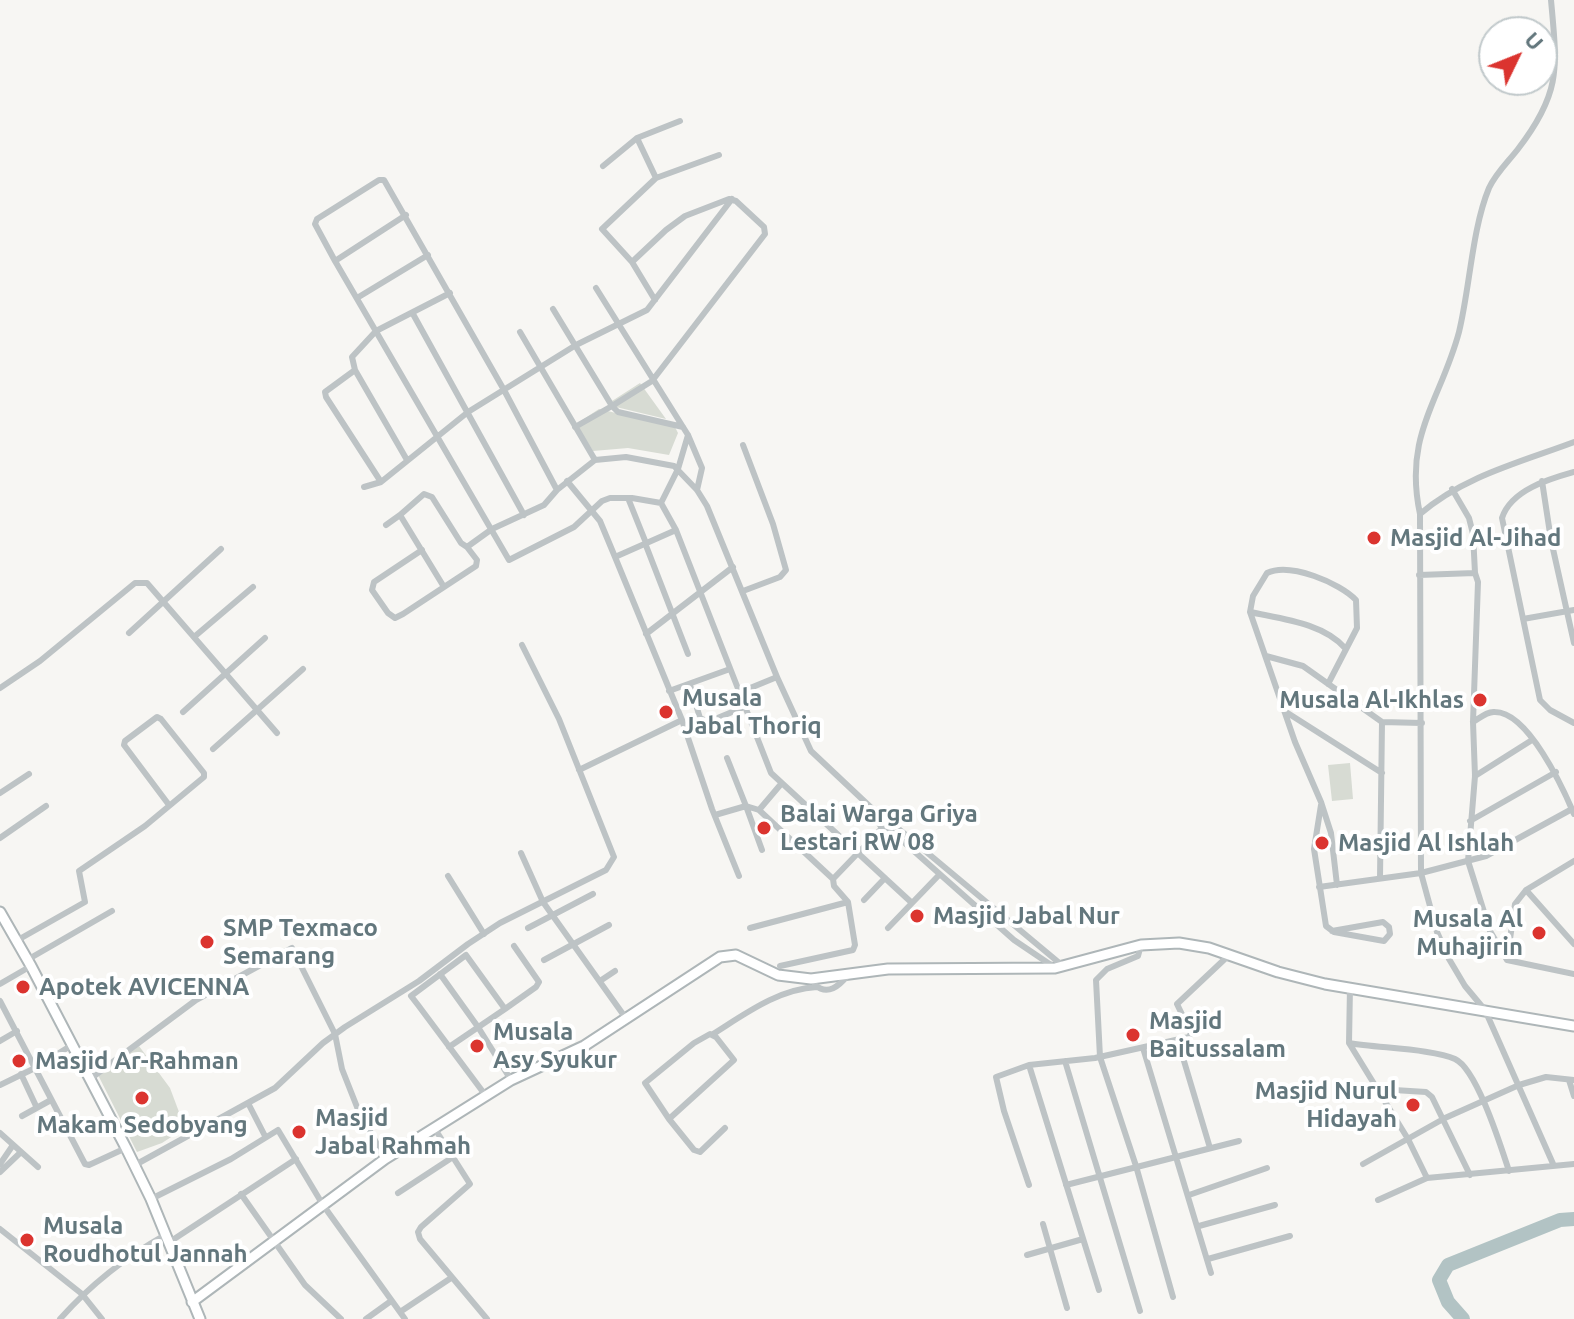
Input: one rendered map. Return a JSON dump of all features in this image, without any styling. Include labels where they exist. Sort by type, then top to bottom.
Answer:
[{"type":"street","points":[[1551,0],[1556,60],[1551,94],[1485,198],[1458,334],[1424,419],[1417,454],[1417,496],[1420,514],[1421,873],[1437,932],[1449,959],[1465,986],[1485,1010],[1554,1166]]},
{"type":"street","points":[[603,166],[637,138],[680,121]]},
{"type":"street","points":[[637,138],[656,178]]},
{"type":"street","points":[[655,300],[632,262],[602,229],[656,178],[719,155]]},
{"type":"street","points":[[557,490],[450,293],[382,179],[315,221],[335,261],[509,560],[574,527],[602,501],[628,498],[661,503]]},
{"type":"street","points":[[632,262],[685,216],[732,199]]},
{"type":"street","points":[[364,487],[381,482],[468,412],[540,366],[618,322],[647,310],[732,199]]},
{"type":"street","points":[[575,427],[652,381],[765,234],[760,220],[732,199]]},
{"type":"street","points":[[335,261],[406,215]]},
{"type":"street","points":[[357,298],[428,255]]},
{"type":"street","points":[[596,288],[688,435],[702,468],[697,490]]},
{"type":"street","points":[[407,460],[355,370],[352,357],[376,331],[450,293]]},
{"type":"street","points":[[553,309],[618,412],[683,427]]},
{"type":"street","points":[[413,314],[524,515]]},
{"type":"street","points":[[520,332],[595,460]]},
{"type":"street","points":[[355,370],[325,390],[324,394],[381,482]]},
{"type":"street","points":[[661,503],[678,469],[688,435]]},
{"type":"street","points":[[1420,514],[1452,489],[1515,462],[1574,442]]},
{"type":"street","points":[[743,445],[786,564],[786,570],[780,577],[743,591]]},
{"type":"street","points":[[467,547],[492,529],[544,505],[567,481],[595,460],[626,457],[647,459],[678,469],[707,506],[811,751],[880,816]]},
{"type":"street","points":[[1574,472],[1542,481],[1502,515],[1540,700],[1550,710],[1574,723]]},
{"type":"street","points":[[567,481],[593,511],[615,557],[682,720],[739,876]]},
{"type":"street","points":[[1542,481],[1551,540],[1571,611],[1574,643]]},
{"type":"street","points":[[1452,489],[1469,518],[1478,582],[1473,722],[1475,776],[1468,861],[1490,931],[1507,960],[1574,974]]},
{"type":"street","points":[[386,525],[427,494],[461,543],[477,560],[476,566],[395,618],[372,590],[374,582],[422,550]]},
{"type":"street","points":[[628,498],[688,654]]},
{"type":"street","points":[[661,503],[676,530],[771,773],[912,903]]},
{"type":"street","points":[[400,515],[444,587]]},
{"type":"street","points":[[615,557],[676,530]]},
{"type":"street","points":[[129,633],[221,549]]},
{"type":"street","points":[[646,634],[733,567]]},
{"type":"street","points":[[1328,684],[1357,628],[1356,600],[1334,584],[1307,574],[1280,569],[1267,573],[1253,596],[1250,612],[1295,742],[1321,802],[1333,840],[1337,885]]},
{"type":"street","points":[[1419,575],[1475,573]]},
{"type":"street","points":[[0,688],[62,644],[135,583],[147,583],[277,733]]},
{"type":"street","points":[[194,637],[253,587]]},
{"type":"street","points":[[1523,619],[1571,611]]},
{"type":"street","points":[[1250,612],[1321,630],[1345,648]]},
{"type":"street","points":[[183,712],[265,638]]},
{"type":"street","points":[[135,1165],[275,1088],[335,1034],[419,981],[484,934],[606,870],[614,857],[559,719],[522,645]]},
{"type":"street","points":[[1266,656],[1293,661],[1382,722],[1422,723]]},
{"type":"street","points":[[213,749],[303,669]]},
{"type":"street","points":[[669,691],[730,669]]},
{"type":"street","points":[[738,693],[777,677]]},
{"type":"street","points":[[690,685],[700,718],[704,721],[744,707]]},
{"type":"street","points":[[1319,887],[1421,873],[1486,856],[1573,812],[1556,772],[1515,719],[1491,711],[1473,722]]},
{"type":"street","points":[[1286,712],[1382,773]]},
{"type":"street","points":[[16,941],[85,902],[79,871],[145,826],[205,775],[157,717],[125,741],[124,745],[169,805]]},
{"type":"street","points":[[579,770],[682,720]]},
{"type":"street","points":[[1380,878],[1382,722]]},
{"type":"street","points":[[1475,776],[1532,740]]},
{"type":"street","points":[[727,758],[762,850]]},
{"type":"street","points":[[1470,821],[1556,772]]},
{"type":"street","points":[[0,793],[29,774]]},
{"type":"street","points":[[759,810],[781,784]]},
{"type":"street","points":[[1321,802],[1313,844],[1323,918],[1332,931],[1384,941],[1390,931],[1383,922],[1332,931]]},
{"type":"street","points":[[0,838],[46,806]]},
{"type":"street","points":[[715,815],[746,806],[759,810],[833,879],[834,886],[848,902],[855,945],[853,950],[780,966]]},
{"type":"street","points":[[833,879],[857,853],[888,828],[895,820],[891,814],[884,813],[878,822],[888,828],[1059,967]]},
{"type":"street","points":[[888,828],[1014,940],[1059,967]]},
{"type":"street","points":[[521,853],[543,902],[625,1017]]},
{"type":"street","points":[[1507,960],[1515,904],[1526,890],[1574,861]]},
{"type":"street","points":[[888,928],[939,875]]},
{"type":"street","points":[[448,876],[484,934]]},
{"type":"street","points":[[864,900],[885,878]]},
{"type":"street","points":[[1526,890],[1574,944]]},
{"type":"street","points":[[528,928],[593,894]]},
{"type":"street","points":[[750,928],[848,902]]},
{"type":"street","points":[[0,984],[112,911]]},
{"type":"street","points":[[0,912],[135,1165],[200,1319]]},
{"type":"street","points":[[544,960],[609,925]]},
{"type":"street","points":[[725,1128],[700,1152],[694,1150],[645,1083],[694,1043],[779,996],[814,983],[864,971],[1059,967],[1141,945],[1179,943],[1209,948],[1278,972],[1574,1026]]},
{"type":"street","points":[[1141,945],[1138,956],[1107,969],[1096,980],[1100,1057],[1136,1166],[1173,1297]]},
{"type":"street","points":[[449,1047],[536,987],[539,982],[514,946]]},
{"type":"street","points":[[90,1079],[196,1000],[292,948],[335,1034],[342,1069],[357,1107],[385,1159]]},
{"type":"street","points":[[486,1096],[411,996],[466,955],[505,1009]]},
{"type":"street","points":[[192,1302],[385,1159],[511,1080],[584,1046],[705,966],[736,955],[778,975],[814,983]]},
{"type":"street","points":[[1029,1185],[996,1077],[1029,1065],[1100,1057],[1189,1037],[1191,1033],[1177,1004],[1228,956]]},
{"type":"street","points":[[600,981],[615,971]]},
{"type":"street","points":[[440,974],[511,1080]]},
{"type":"street","points":[[1350,987],[1349,1043],[1408,1139],[1427,1178]]},
{"type":"street","points":[[0,1001],[85,1164],[126,1148]]},
{"type":"street","points":[[0,1041],[17,1031]]},
{"type":"street","points":[[669,1119],[734,1060],[713,1034]]},
{"type":"street","points":[[1178,1041],[1210,1148]]},
{"type":"street","points":[[1349,1043],[1437,1054],[1456,1059],[1465,1066],[1483,1101],[1509,1171]]},
{"type":"street","points":[[0,1085],[72,1045]]},
{"type":"street","points":[[1143,1048],[1211,1273]]},
{"type":"street","points":[[1065,1061],[1140,1311]]},
{"type":"street","points":[[1029,1065],[1099,1290]]},
{"type":"street","points":[[21,1074],[36,1106]]},
{"type":"street","points":[[1363,1164],[1445,1118],[1519,1085],[1546,1077],[1571,1080],[1574,1096]]},
{"type":"street","points":[[1378,1089],[1426,1092],[1432,1097],[1445,1118],[1470,1175]]},
{"type":"street","points":[[22,1116],[51,1100]]},
{"type":"street","points":[[248,1103],[265,1136]]},
{"type":"street","points":[[435,1129],[470,1184],[418,1232],[420,1239],[487,1319]]},
{"type":"street","points":[[151,1199],[231,1159],[278,1130],[323,1205],[405,1319]]},
{"type":"street","points":[[0,1133],[38,1167]]},
{"type":"street","points":[[1066,1185],[1239,1141]]},
{"type":"street","points":[[0,1164],[13,1145]]},
{"type":"street","points":[[0,1172],[21,1152]]},
{"type":"street","points":[[398,1193],[453,1157]]},
{"type":"street","points":[[60,1319],[82,1294],[142,1248],[167,1239],[296,1159]]},
{"type":"street","points":[[1378,1200],[1427,1178],[1574,1164]]},
{"type":"street","points":[[1189,1195],[1267,1168]]},
{"type":"street","points":[[241,1194],[305,1285],[341,1319]]},
{"type":"street","points":[[1199,1226],[1275,1205]]},
{"type":"street","points":[[1043,1224],[1067,1308]]},
{"type":"street","points":[[0,1229],[82,1294],[102,1319]]},
{"type":"street","points":[[1208,1259],[1290,1236]]},
{"type":"street","points":[[1027,1255],[1083,1239]]},
{"type":"street","points":[[400,1312],[451,1278]]},
{"type":"street","points":[[366,1319],[391,1301]]},
{"type":"shaded area","points":[[640,383],[666,419],[616,407],[612,401]]},
{"type":"shaded area","points":[[599,409],[675,427],[678,433],[669,455],[628,448],[593,451],[576,424]]},
{"type":"shaded area","points":[[1350,763],[1353,799],[1332,801],[1328,765]]},
{"type":"shaded area","points":[[139,1046],[170,1088],[185,1128],[162,1143],[137,1152],[98,1075]]},
{"type":"waterway","points":[[1463,1319],[1448,1302],[1439,1280],[1448,1265],[1560,1220],[1574,1219]]},
{"type":"place","name":"Masjid Al-Jihad","points":[[1374,538]]},
{"type":"place","name":"Musala Al-Ikhlas","points":[[1480,700]]},
{"type":"place","name":"Musala Jabal Thoriq","points":[[666,712]]},
{"type":"place","name":"Balai Warga Griya Lestari RW 08","points":[[764,828]]},
{"type":"place","name":"Masjid Al Ishlah","points":[[1322,843]]},
{"type":"place","name":"Masjid Jabal Nur","points":[[917,916]]},
{"type":"place","name":"Musala Al Muhajirin","points":[[1539,933]]},
{"type":"place","name":"SMP Texmaco Semarang","points":[[207,942]]},
{"type":"place","name":"Apotek AVICENNA","points":[[23,987]]},
{"type":"place","name":"Masjid Baitussalam","points":[[1133,1035]]},
{"type":"place","name":"Musala Asy Syukur","points":[[477,1046]]},
{"type":"place","name":"Masjid Ar-Rahman","points":[[19,1061]]},
{"type":"place","name":"Makam Sedobyang","points":[[142,1098]]},
{"type":"place","name":"Masjid Nurul Hidayah","points":[[1413,1105]]},
{"type":"place","name":"Masjid Jabal Rahmah","points":[[299,1132]]},
{"type":"place","name":"Musala Roudhotul Jannah","points":[[27,1240]]}]
